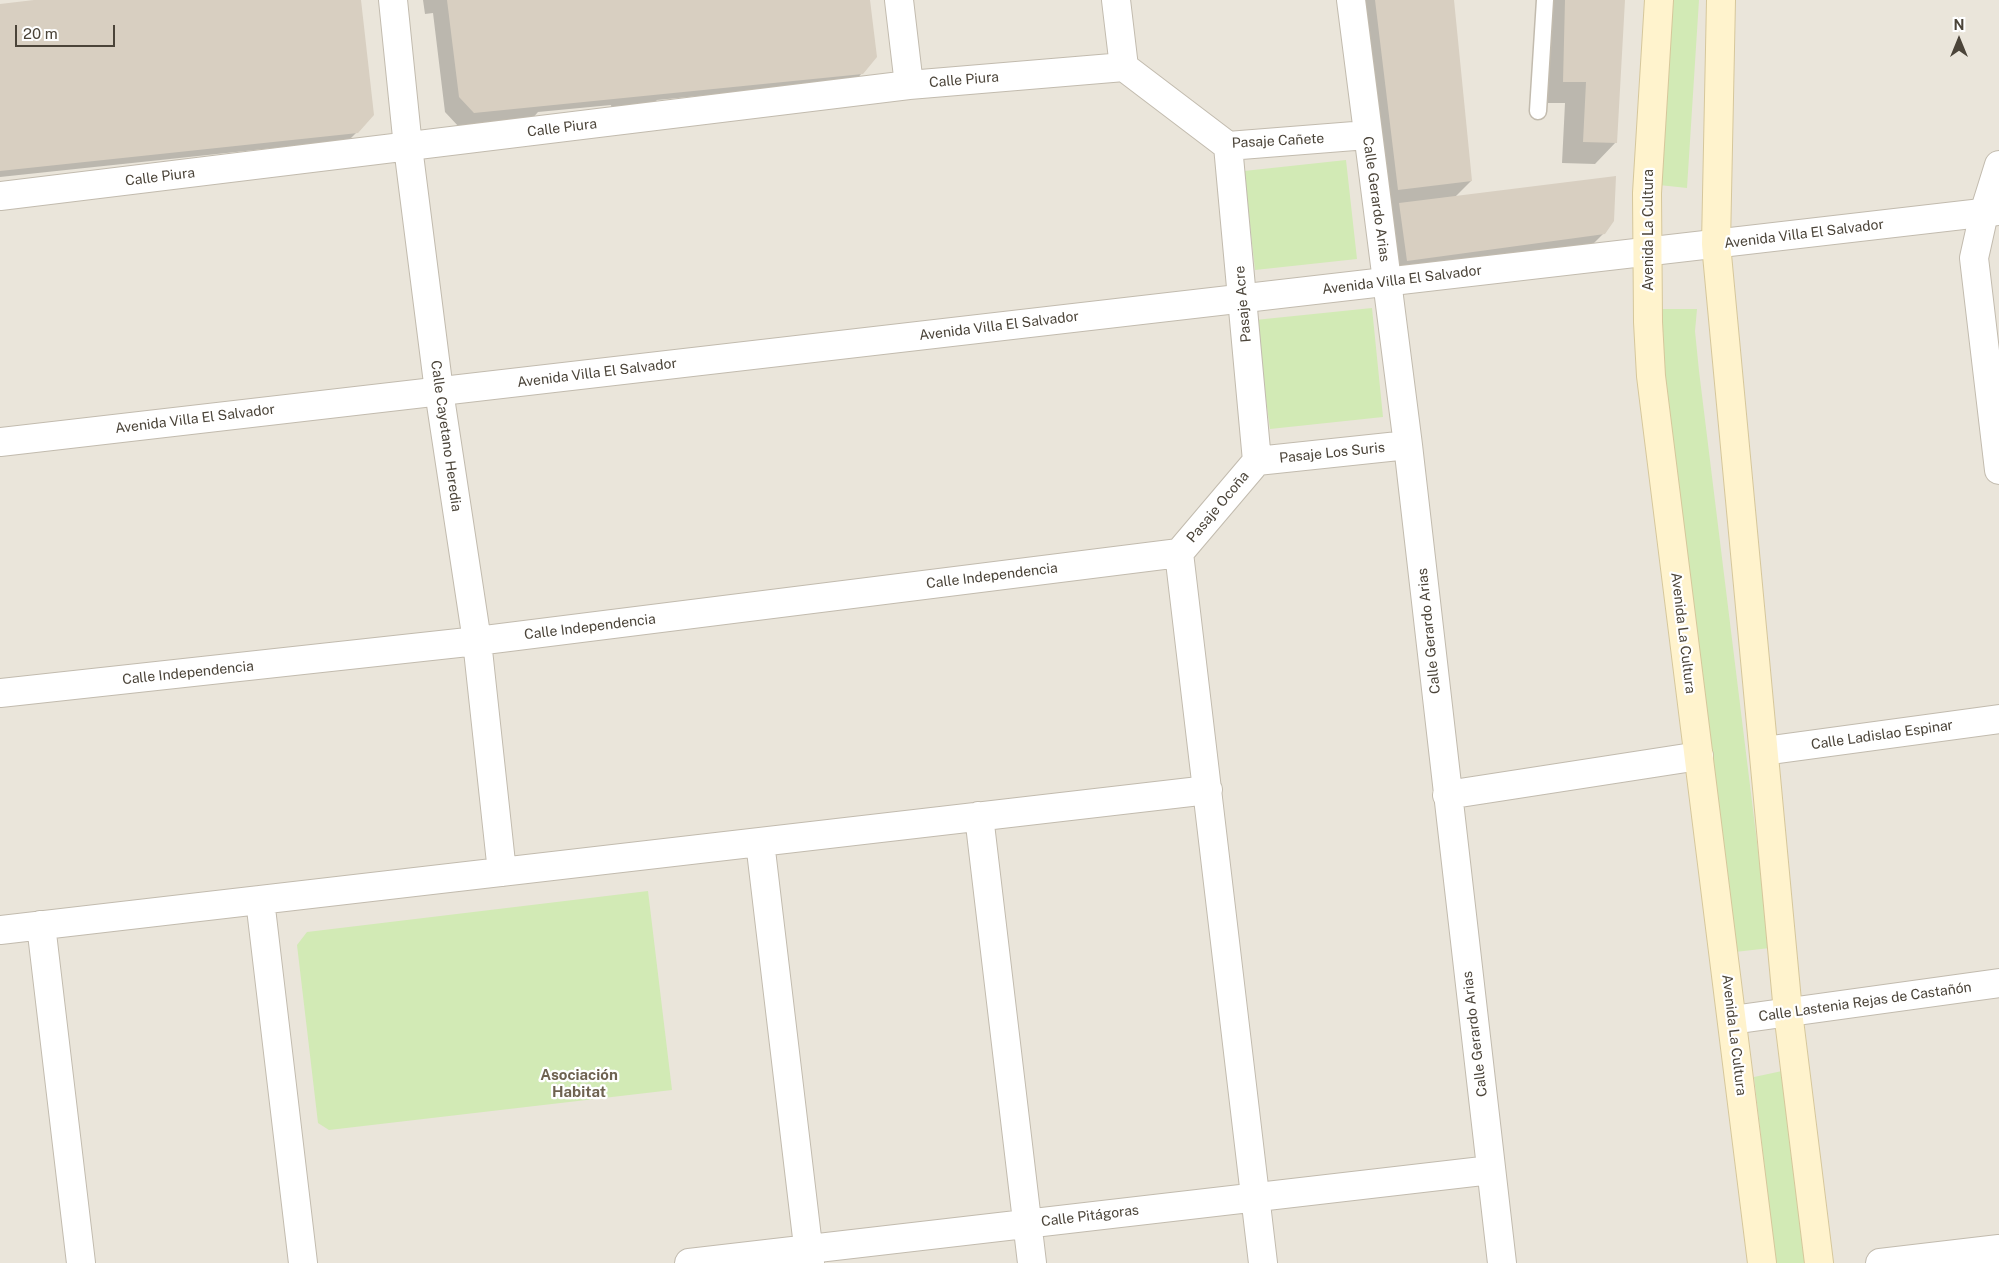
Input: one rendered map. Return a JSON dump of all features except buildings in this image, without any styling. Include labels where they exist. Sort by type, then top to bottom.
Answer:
[{"type":"main road","name":"Avenida La Cultura","points":[[1659,0],[1647,193],[1648,322],[1652,376],[1762,1263]]},
{"type":"main road","points":[[1721,0],[1716,244],[1788,1012],[1819,1263]]},
{"type":"street","name":"Calle Cayetano Heredia","points":[[393,0],[408,147],[439,391],[477,641],[502,872]]},
{"type":"street","points":[[899,0],[909,85]]},
{"type":"street","points":[[1116,0],[1124,67]]},
{"type":"street","name":"Calle Gerardo Arias","points":[[1350,0],[1408,445],[1502,1263]]},
{"type":"street","name":"Calle Piura","points":[[0,196],[909,85],[1124,67]]},
{"type":"street","name":"Pasaje Cañete","points":[[1124,67],[1228,146],[1367,135]]},
{"type":"street","name":"Pasaje Acre","points":[[1228,146],[1257,461]]},
{"type":"street","points":[[1999,165],[1991,212],[1974,258],[1999,470]]},
{"type":"street","name":"Avenida Villa El Salvador","points":[[0,442],[1991,212]]},
{"type":"street","name":"Pasaje Los Suris","points":[[1257,461],[1408,445]]},
{"type":"street","name":"Pasaje Ocoña","points":[[1179,552],[1257,461]]},
{"type":"street","points":[[1179,552],[1263,1263]]},
{"type":"street","name":"Calle Independencia","points":[[0,693],[477,641],[1179,552]]},
{"type":"street","name":"Calle Ladislao Espinar","points":[[1764,751],[1999,719]]},
{"type":"street","points":[[1447,795],[1699,756]]},
{"type":"street","points":[[0,930],[1208,790]]},
{"type":"street","points":[[979,816],[1032,1263]]},
{"type":"street","points":[[760,842],[809,1256]]},
{"type":"street","points":[[260,900],[303,1263]]},
{"type":"street","points":[[41,925],[81,1263]]},
{"type":"street","name":"Calle Lastenia Rejas de Castañón","points":[[1732,1020],[1999,983]]},
{"type":"street","name":"Calle Pitágoras","points":[[689,1263],[809,1256],[1027,1224],[1491,1170]]},
{"type":"street","points":[[1880,1263],[1999,1249]]},
{"type":"lane","points":[[1538,111],[1545,0]]},
{"type":"shaded area","points":[[0,0],[1999,0],[1999,1263],[0,1263]]},
{"type":"green space","points":[[1671,0],[1699,0],[1687,188],[1659,185]]},
{"type":"green space","points":[[1346,160],[1357,259],[1255,270],[1244,171]]},
{"type":"green space","points":[[1372,308],[1383,417],[1270,429],[1255,320]]},
{"type":"green space","points":[[1662,309],[1697,309],[1695,331],[1699,371],[1770,948],[1735,952],[1665,375]]},
{"type":"green space","points":[[648,891],[672,1090],[329,1130],[318,1123],[297,945],[307,932]]},
{"type":"green space","points":[[1782,1071],[1806,1263],[1776,1263],[1754,1077]]},
{"type":"district","name":"Asociación Habitat","points":[[579,1084]]}]
